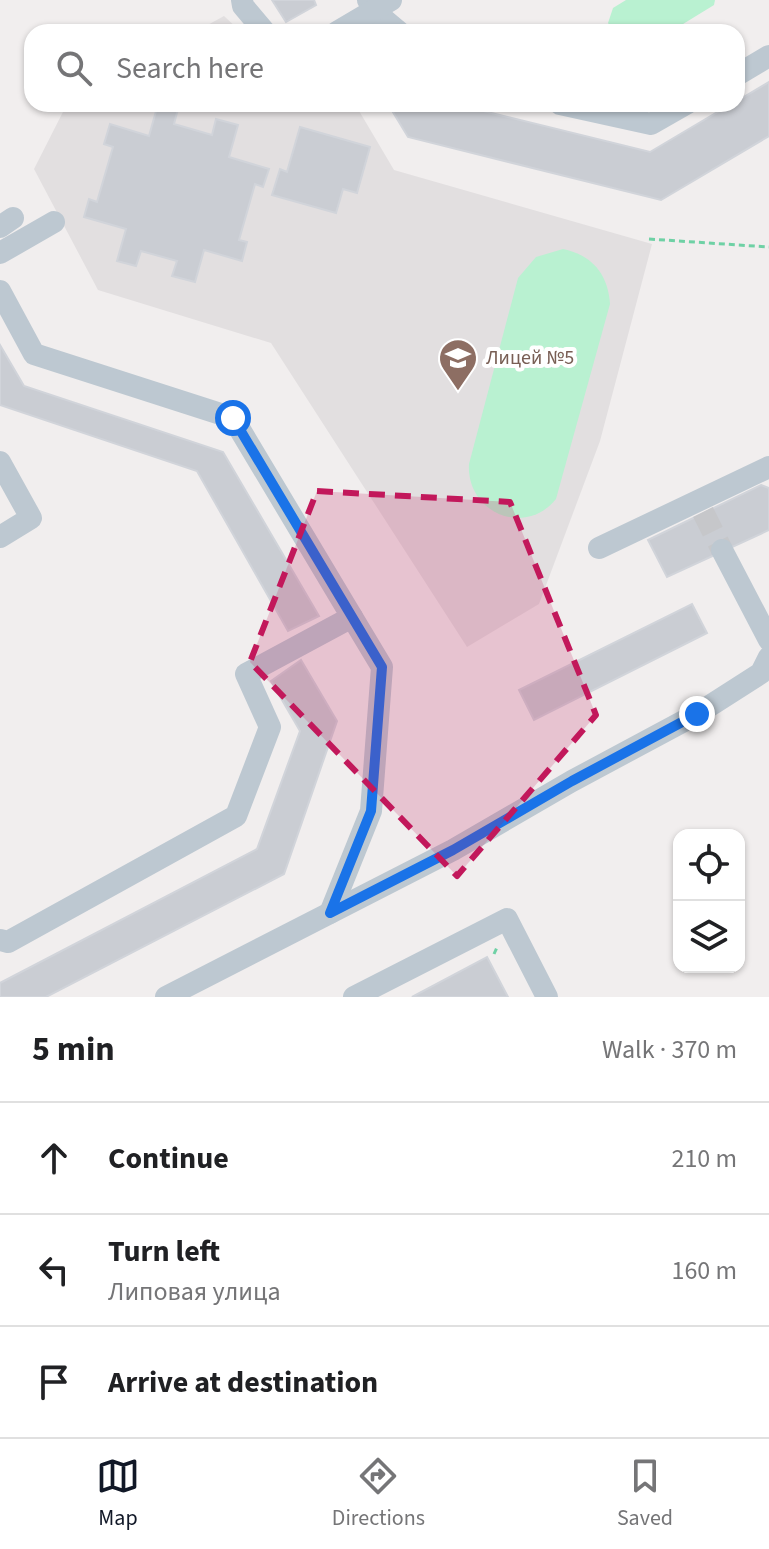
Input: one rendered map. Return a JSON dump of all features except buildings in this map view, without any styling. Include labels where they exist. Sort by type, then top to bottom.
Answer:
[{"type":"street","points":[[242,0],[243,6],[258,24]]},
{"type":"street","points":[[349,24],[378,4],[393,24]]},
{"type":"street","points":[[745,70],[769,56]]},
{"type":"street","points":[[596,112],[651,124],[672,112]]},
{"type":"street","points":[[0,253],[54,222]]},
{"type":"street","points":[[0,291],[34,354],[233,418],[382,667],[371,811],[330,913]]},
{"type":"street","points":[[0,462],[31,518],[0,537]]},
{"type":"street","points":[[599,548],[700,507],[769,467]]},
{"type":"street","points":[[722,550],[769,640]]},
{"type":"street","points":[[0,940],[8,942],[236,816],[270,727],[246,674],[352,617]]},
{"type":"street","points":[[166,997],[453,850],[697,714],[761,673],[769,657]]},
{"type":"street","points":[[354,997],[507,919],[547,997]]},
{"type":"path","points":[[649,239],[769,247]]},
{"type":"highlighted area","points":[[317,491],[510,502],[596,715],[457,876],[250,662]]},
{"type":"shaded area","points":[[224,16],[232,24],[210,24]]},
{"type":"shaded area","name":"Лицей №5","points":[[63,112],[360,112],[394,170],[652,244],[600,441],[539,604],[467,647],[271,343],[98,290],[34,169]]},
{"type":"green space","points":[[626,0],[715,0],[714,5],[683,24],[609,24],[613,8]]},
{"type":"green space","points":[[563,249],[582,256],[597,268],[606,284],[610,304],[556,499],[543,511],[514,518],[499,514],[477,495],[469,464],[518,278],[536,257]]},
{"type":"tunnel","points":[[703,512],[722,550]]},
{"type":"place","name":"Лицей №5","points":[[458,392]]},
{"type":"route","points":[[233,418],[382,667],[371,811],[330,913],[453,850],[697,714]]}]
